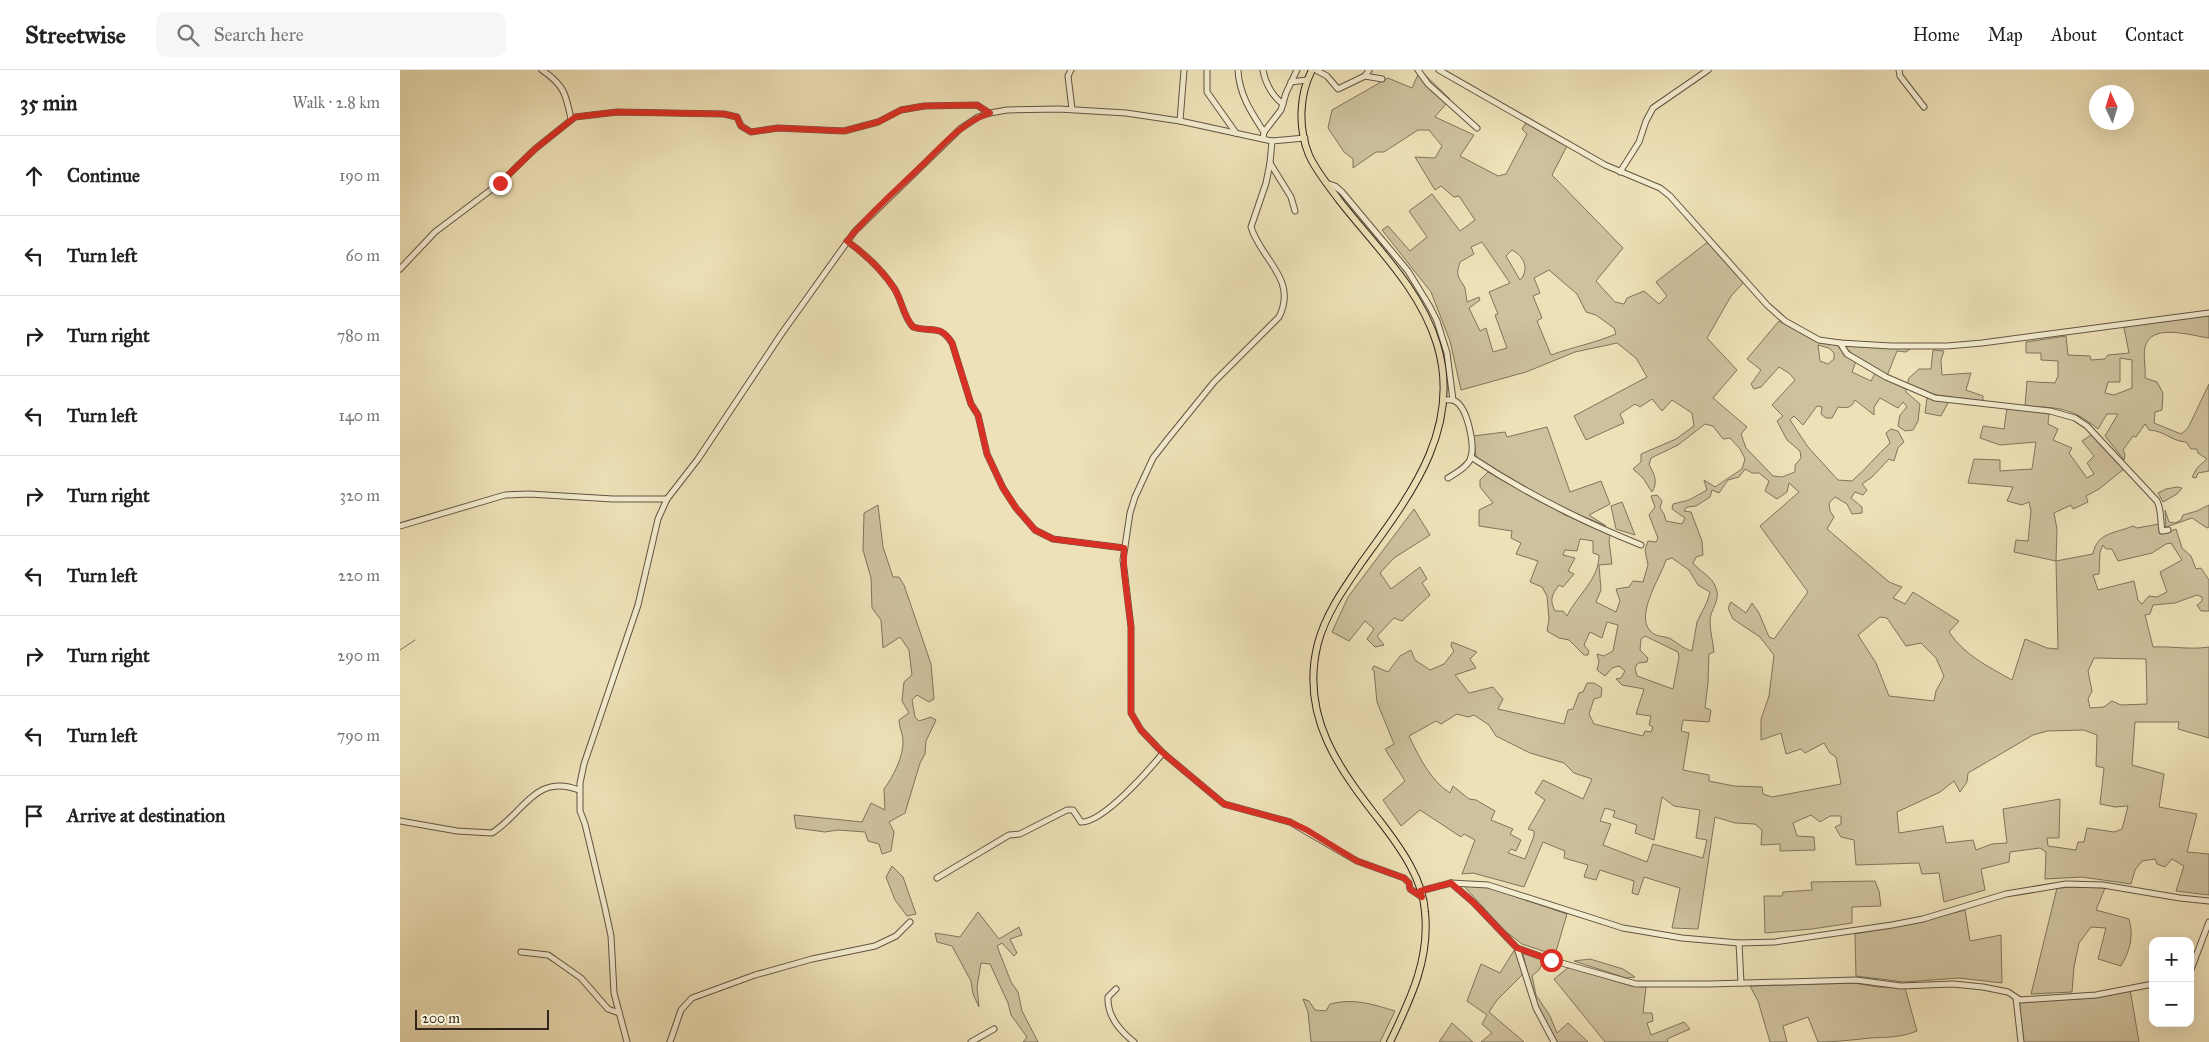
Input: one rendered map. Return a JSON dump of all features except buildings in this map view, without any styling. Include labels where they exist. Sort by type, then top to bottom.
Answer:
[{"type":"main road","points":[[1314,70],[1307,80],[1302,101],[1305,138],[1312,160],[1326,183],[1402,279],[1422,308],[1430,325],[1440,357],[1443,400],[1433,446],[1420,476],[1334,604],[1318,642],[1314,683],[1320,725],[1326,742],[1341,768],[1403,853],[1412,870],[1426,914],[1423,961],[1411,999],[1390,1042]]},
{"type":"street","points":[[542,70],[560,84],[570,108],[571,119]]},
{"type":"street","points":[[1071,70],[1068,76],[1072,109]]},
{"type":"street","points":[[1180,120],[1184,70]]},
{"type":"street","points":[[1207,70],[1207,92],[1236,133]]},
{"type":"street","points":[[1238,70],[1244,100],[1264,132]]},
{"type":"street","points":[[1263,70],[1270,88],[1283,104]]},
{"type":"street","points":[[1263,139],[1264,132],[1278,116],[1297,70]]},
{"type":"street","points":[[1314,70],[1327,76],[1338,89],[1365,76],[1369,70]]},
{"type":"street","points":[[1418,70],[1428,84],[1477,128]]},
{"type":"street","points":[[1439,70],[1605,165],[1660,188],[1670,196],[1748,283],[1785,321],[1819,340],[1840,344],[1947,346],[2209,313]]},
{"type":"street","points":[[1899,70],[1900,76],[1924,107]]},
{"type":"street","points":[[1620,172],[1639,142],[1646,121],[1653,108],[1704,71]]},
{"type":"street","points":[[1365,76],[1382,79]]},
{"type":"street","points":[[1291,82],[1307,80]]},
{"type":"street","points":[[400,268],[435,232],[500,183],[535,149],[571,119],[583,115],[617,112],[724,114],[737,117],[741,126],[751,132],[778,128],[844,131],[878,122],[901,110],[910,108],[977,105],[990,113]]},
{"type":"street","points":[[627,1042],[614,994],[611,936],[585,824],[580,811],[579,790],[584,764],[638,605],[658,519],[667,498],[698,459],[777,340],[847,241],[872,212],[960,129],[978,117],[990,113],[1007,110],[1072,109],[1126,113],[1180,120],[1272,141],[1305,138]]},
{"type":"street","points":[[1272,141],[1270,163],[1261,201],[1251,227],[1285,290],[1283,308],[1279,317],[1214,382],[1153,458],[1135,497],[1124,548],[1124,571],[1131,627],[1131,713],[1141,730],[1163,753],[1224,804],[1298,826],[1357,861],[1404,878],[1409,883],[1410,889],[1421,894],[1451,883],[1472,883],[1495,887],[1623,928],[1682,938],[1740,943],[1774,942],[1923,919],[2006,894],[2066,884],[2103,885],[2209,901]]},
{"type":"street","points":[[1270,163],[1291,197],[1296,211]]},
{"type":"street","points":[[1326,183],[1335,186],[1342,192],[1419,288],[1437,321],[1447,352],[1453,400]]},
{"type":"street","points":[[847,241],[874,263],[895,288],[909,323],[913,327],[936,329],[947,335],[952,343],[971,404],[978,415],[987,454],[1003,488],[1016,508],[1035,530],[1042,535],[1064,542],[1124,548]]},
{"type":"street","points":[[1840,344],[1847,354],[1886,377],[1927,395],[2055,412],[2080,420],[2157,501],[2161,514],[2162,531],[2168,530]]},
{"type":"street","points":[[1443,400],[1453,400],[1461,406],[1465,414],[1471,442],[1471,457],[1466,465],[1448,478]]},
{"type":"street","points":[[1471,457],[1507,481],[1551,505],[1641,545]]},
{"type":"street","points":[[400,526],[506,494],[613,499],[667,498]]},
{"type":"street","points":[[937,878],[1009,836],[1020,834],[1067,810],[1073,810],[1078,821],[1085,822],[1126,794],[1163,753]]},
{"type":"street","points":[[400,821],[457,830],[492,833],[543,788],[564,785],[579,790]]},
{"type":"street","points":[[1451,883],[1473,902],[1517,948],[1536,1008],[1554,1042]]},
{"type":"street","points":[[670,1042],[681,1010],[692,998],[755,975],[875,946],[896,936],[910,922]]},
{"type":"street","points":[[2194,961],[2209,922]]},
{"type":"street","points":[[1740,943],[1741,983]]},
{"type":"street","points":[[1517,948],[1551,960],[1636,984],[1856,980],[1901,986],[1953,984],[2008,992],[2020,1000],[2096,995],[2149,985]]},
{"type":"street","points":[[521,952],[548,955],[581,978],[608,1008],[619,1013]]},
{"type":"street","points":[[1116,989],[1108,997],[1110,1010],[1117,1026],[1134,1042]]},
{"type":"street","points":[[2016,998],[2021,1042]]},
{"type":"street","points":[[971,1042],[994,1029]]},
{"type":"shaded area","points":[[1420,70],[1450,99],[1435,117],[1474,135],[1460,156],[1498,176],[1506,174],[1527,134],[1522,129],[1527,121],[1568,144],[1552,175],[1623,248],[1596,281],[1615,302],[1624,304],[1627,298],[1644,291],[1659,304],[1667,296],[1656,282],[1709,241],[1744,282],[1731,296],[1707,338],[1737,370],[1713,398],[1747,427],[1741,434],[1746,448],[1773,476],[1782,477],[1795,472],[1795,465],[1801,458],[1800,451],[1787,440],[1777,421],[1783,416],[1772,405],[1795,380],[1789,373],[1779,367],[1761,387],[1754,389],[1751,384],[1761,370],[1747,359],[1779,321],[1813,340],[1839,345],[1856,361],[1852,372],[1871,381],[1875,373],[1906,389],[1906,392],[1920,404],[1918,421],[1913,430],[1905,431],[1898,426],[1900,415],[1907,407],[1903,402],[1898,408],[1880,398],[1874,407],[1874,415],[1855,400],[1848,407],[1838,407],[1832,418],[1826,418],[1821,414],[1822,407],[1817,406],[1803,425],[1794,416],[1790,420],[1808,447],[1838,480],[1852,481],[1862,472],[1890,443],[1886,433],[1891,429],[1898,431],[1904,442],[1898,448],[1894,461],[1889,459],[1872,477],[1862,484],[1867,490],[1863,495],[1855,492],[1851,498],[1862,507],[1862,513],[1852,514],[1847,504],[1835,497],[1829,503],[1830,511],[1834,517],[1827,529],[1889,582],[1902,587],[1893,598],[1905,604],[1913,592],[1959,621],[1949,632],[1955,640],[1969,654],[2012,680],[2025,639],[2047,648],[2058,649],[2056,561],[2093,554],[2098,541],[2102,538],[2133,526],[2137,528],[2159,524],[2166,533],[2176,529],[2182,548],[2191,556],[2196,569],[2201,568],[2209,580],[2209,611],[2201,611],[2197,605],[2202,601],[2202,597],[2197,595],[2175,603],[2153,605],[2150,614],[2145,615],[2153,647],[2209,647],[2209,738],[2178,729],[2179,722],[2135,722],[2132,765],[2164,774],[2159,807],[2197,814],[2187,852],[2209,854],[2209,895],[2176,891],[2184,866],[2172,859],[2165,867],[2157,864],[2155,859],[2142,861],[2135,870],[2131,884],[2082,877],[2045,879],[2046,852],[2040,848],[2010,852],[2009,862],[1981,869],[1985,890],[1944,902],[1939,873],[1922,874],[1919,863],[1856,865],[1854,840],[1841,837],[1835,827],[1841,824],[1841,816],[1830,816],[1820,822],[1811,815],[1793,823],[1797,836],[1814,837],[1815,850],[1780,851],[1780,844],[1761,845],[1762,830],[1755,824],[1735,823],[1715,817],[1698,929],[1672,928],[1680,888],[1644,877],[1638,895],[1632,893],[1634,881],[1600,870],[1596,880],[1584,877],[1588,865],[1564,858],[1565,851],[1543,842],[1524,887],[1473,873],[1462,874],[1475,840],[1464,834],[1461,837],[1420,810],[1401,826],[1383,800],[1405,781],[1385,749],[1394,744],[1377,702],[1374,671],[1372,669],[1374,666],[1388,672],[1400,656],[1411,650],[1415,660],[1430,670],[1444,664],[1454,651],[1451,646],[1452,642],[1477,652],[1470,659],[1476,668],[1455,675],[1469,693],[1493,687],[1503,699],[1498,709],[1564,724],[1568,710],[1573,709],[1579,693],[1583,692],[1587,683],[1594,683],[1602,688],[1601,697],[1594,699],[1589,714],[1594,724],[1643,736],[1645,731],[1651,732],[1653,727],[1649,725],[1651,716],[1636,714],[1644,689],[1622,685],[1616,679],[1621,678],[1625,671],[1619,666],[1612,668],[1605,676],[1597,670],[1599,662],[1597,654],[1604,656],[1613,651],[1618,625],[1607,622],[1602,638],[1590,632],[1584,645],[1589,651],[1588,655],[1584,655],[1569,640],[1559,638],[1547,631],[1549,619],[1547,596],[1542,587],[1530,582],[1538,561],[1516,554],[1521,543],[1511,538],[1512,531],[1479,526],[1479,510],[1493,503],[1480,487],[1480,480],[1488,472],[1563,514],[1610,535],[1612,564],[1599,565],[1601,590],[1596,602],[1616,612],[1620,601],[1616,589],[1629,587],[1633,581],[1643,582],[1648,565],[1645,550],[1648,541],[1656,542],[1658,538],[1649,515],[1655,507],[1651,496],[1657,495],[1662,501],[1660,508],[1666,521],[1682,524],[1685,518],[1672,509],[1673,504],[1689,500],[1707,490],[1704,480],[1715,487],[1742,469],[1745,459],[1740,449],[1730,438],[1723,439],[1713,426],[1705,424],[1678,445],[1651,458],[1649,465],[1655,482],[1652,492],[1643,478],[1633,469],[1641,462],[1641,454],[1676,439],[1694,426],[1692,413],[1672,400],[1662,411],[1652,399],[1640,407],[1635,404],[1620,414],[1624,423],[1586,440],[1574,416],[1647,377],[1636,358],[1617,343],[1575,352],[1526,372],[1461,390],[1450,341],[1431,292],[1382,230],[1388,226],[1410,251],[1427,237],[1409,211],[1432,194],[1460,231],[1475,220],[1459,196],[1454,197],[1441,186],[1435,190],[1415,157],[1435,158],[1442,146],[1429,130],[1418,130],[1384,152],[1376,152],[1353,168],[1353,159],[1344,152],[1328,128],[1332,110],[1388,78],[1412,88]],"holes":[[[1482,242],[1510,283],[1489,292],[1498,314],[1495,315],[1507,348],[1493,352],[1486,328],[1480,331],[1469,308],[1480,300],[1479,297],[1467,302],[1465,288],[1458,275],[1460,262],[1474,254],[1471,247]],[[1512,250],[1520,256],[1524,264],[1525,272],[1520,280],[1506,256]],[[1549,270],[1577,294],[1586,312],[1596,315],[1614,328],[1616,334],[1551,355],[1537,321],[1542,318],[1533,296],[1540,293],[1534,278]],[[1818,345],[1829,348],[1834,353],[1834,359],[1828,364],[1820,361]],[[1745,469],[1752,473],[1759,473],[1769,481],[1765,491],[1777,499],[1787,492],[1789,483],[1799,492],[1760,526],[1808,592],[1774,639],[1769,637],[1759,613],[1752,603],[1746,613],[1731,602],[1728,608],[1733,619],[1760,637],[1774,655],[1769,696],[1761,719],[1761,740],[1781,733],[1786,754],[1801,749],[1805,753],[1824,743],[1830,753],[1836,757],[1841,784],[1772,797],[1763,794],[1762,787],[1734,786],[1709,781],[1709,775],[1683,770],[1689,733],[1681,731],[1683,720],[1709,722],[1711,710],[1705,708],[1709,654],[1714,652],[1710,617],[1717,597],[1716,588],[1712,580],[1693,563],[1696,557],[1703,555],[1702,541],[1691,512],[1684,511],[1687,507],[1696,506],[1710,497],[1712,490],[1719,493],[1728,480],[1739,477]],[[1580,539],[1593,541],[1593,553],[1599,555],[1592,580],[1567,616],[1563,611],[1555,611],[1552,600],[1553,594],[1559,585],[1563,587],[1574,574],[1568,571],[1575,558],[1563,555],[1565,550],[1577,551]],[[2171,543],[2182,560],[2160,572],[2167,592],[2157,597],[2149,596],[2142,604],[2138,600],[2134,581],[2098,590],[2093,575],[2099,574],[2100,552],[2103,545],[2106,549],[2112,549],[2118,561],[2152,553]],[[1672,558],[1689,570],[1698,585],[1710,592],[1697,622],[1692,651],[1669,638],[1654,634],[1648,627],[1645,619],[1650,598],[1666,560]],[[1880,617],[1887,618],[1906,646],[1921,643],[1936,658],[1944,676],[1936,691],[1934,701],[1889,696],[1876,663],[1858,635]],[[1645,636],[1678,652],[1679,657],[1673,689],[1637,676],[1635,668],[1638,663],[1647,662],[1648,658],[1640,650],[1641,639]],[[2094,658],[2146,659],[2147,704],[2121,705],[2112,701],[2104,707],[2090,708],[2088,699],[2092,691],[2088,671]],[[1457,714],[1468,717],[1474,715],[1489,725],[1496,736],[1530,753],[1564,763],[1574,773],[1592,779],[1583,799],[1543,780],[1535,793],[1545,800],[1528,829],[1534,831],[1534,836],[1525,859],[1508,853],[1511,849],[1516,851],[1521,840],[1510,834],[1513,829],[1491,820],[1495,811],[1476,800],[1469,799],[1453,786],[1450,793],[1443,788],[1426,768],[1409,736],[1436,721],[1441,724]],[[2084,730],[2097,735],[2096,766],[2104,768],[2100,804],[2115,807],[2128,806],[2122,829],[2114,832],[2087,828],[2084,842],[2078,842],[2076,850],[2048,846],[2047,838],[2059,838],[2060,799],[2003,809],[2007,843],[1992,844],[1976,850],[1973,840],[1946,843],[1943,826],[1899,833],[1897,812],[1940,792],[1954,781],[1960,792],[1967,782],[1968,773],[2033,735],[2047,731]],[[1662,797],[1674,806],[1700,810],[1696,838],[1707,840],[1703,858],[1653,844],[1647,862],[1603,845],[1611,824],[1600,821],[1605,808],[1615,811],[1613,817],[1637,825],[1635,833],[1654,840]]]},
{"type":"shaded area","points":[[2209,316],[2209,338],[2183,333],[2163,333],[2149,339],[2144,351],[2145,378],[2157,382],[2163,393],[2162,410],[2155,412],[2154,423],[2181,434],[2188,428],[2209,384],[2209,471],[2198,473],[2196,478],[2192,477],[2197,468],[2207,459],[2198,453],[2197,449],[2191,449],[2186,442],[2149,430],[2145,424],[2136,437],[2133,436],[2123,450],[2124,460],[2105,436],[2118,414],[2107,414],[2098,429],[2080,416],[2064,410],[2025,406],[2027,381],[2055,383],[2058,376],[2058,361],[2041,360],[2041,353],[2026,353],[2026,342],[2066,336],[2068,355],[2090,356],[2091,360],[2105,359],[2108,355],[2129,353],[2124,328],[2134,324]],"holes":[[[2120,358],[2132,360],[2132,388],[2114,395],[2105,393],[2108,382],[2120,382]]]},
{"type":"shaded area","points":[[1844,345],[1910,349],[1906,352],[1897,351],[1887,376],[1858,358]]},
{"type":"shaded area","points":[[1933,350],[1944,351],[1941,360],[1942,375],[1971,373],[1966,390],[1983,396],[1983,401],[1937,395],[1907,385],[1909,378],[1919,369],[1931,369]]},
{"type":"shaded area","points":[[1927,398],[1949,401],[1941,416],[1925,413]]},
{"type":"shaded area","points":[[2007,408],[2049,413],[2048,424],[2058,429],[2053,440],[2072,448],[2069,453],[2087,478],[2094,474],[2087,463],[2094,456],[2082,441],[2091,435],[2124,469],[2099,489],[2086,496],[2088,502],[2073,509],[2071,505],[2054,513],[2057,529],[2056,561],[2014,552],[2016,540],[2028,541],[2031,511],[2029,502],[2022,505],[2007,501],[2013,487],[1968,483],[1974,459],[2000,460],[2000,471],[2032,469],[2036,442],[2000,445],[1980,438],[1983,426],[2004,429]]},
{"type":"shaded area","points":[[1547,427],[1570,492],[1601,481],[1610,504],[1589,515],[1606,526],[1563,508],[1483,463],[1476,456],[1473,436],[1505,432],[1507,437]]},
{"type":"shaded area","points":[[2177,487],[2182,488],[2177,494],[2163,502],[2158,493]]},
{"type":"shaded area","points":[[1622,502],[1635,535],[1616,529],[1611,506]]},
{"type":"shaded area","points":[[878,505],[883,547],[893,577],[899,577],[904,585],[931,664],[934,699],[929,702],[917,695],[912,700],[915,717],[919,721],[931,717],[936,720],[926,741],[925,754],[920,763],[905,813],[889,822],[894,832],[891,851],[882,854],[879,844],[868,841],[865,832],[838,830],[825,832],[796,828],[794,815],[862,822],[871,803],[885,810],[884,789],[902,753],[903,738],[899,720],[909,713],[902,701],[904,682],[912,675],[909,650],[900,637],[883,648],[881,620],[872,608],[871,578],[863,550],[864,513]]},
{"type":"shaded area","points":[[2209,505],[2209,527],[2207,528],[2192,518],[2166,527],[2165,510],[2169,522],[2175,523],[2181,520],[2183,515]]},
{"type":"shaded area","points":[[1414,509],[1430,535],[1394,558],[1380,573],[1391,589],[1420,567],[1427,579],[1422,583],[1430,595],[1402,621],[1394,618],[1377,636],[1384,645],[1375,647],[1367,639],[1374,629],[1365,621],[1349,641],[1332,632],[1348,597]]},
{"type":"shaded area","points":[[892,866],[903,877],[916,914],[907,916],[895,900],[886,877]]},
{"type":"shaded area","points":[[1875,881],[1879,891],[1881,906],[1852,907],[1852,923],[1765,933],[1764,896],[1782,896],[1783,892],[1812,890],[1811,882]]},
{"type":"shaded area","points":[[1462,884],[1502,891],[1567,914],[1555,955],[1522,944],[1505,931]]},
{"type":"shaded area","points":[[2057,888],[2105,888],[2096,910],[2129,919],[2131,938],[2124,960],[2121,966],[2098,959],[2106,928],[2091,927],[2079,943],[2074,967],[2072,992],[2031,994]]},
{"type":"shaded area","points":[[1965,910],[1970,941],[2001,935],[2002,983],[1959,978],[1904,982],[1856,976],[1855,934],[1916,923]]},
{"type":"shaded area","points":[[978,912],[999,939],[1019,927],[1022,935],[1010,939],[1017,953],[1014,956],[1002,943],[997,946],[1011,982],[1018,992],[1022,1011],[1038,1042],[1023,1042],[1027,1037],[1011,1015],[1008,1003],[990,964],[981,963],[977,987],[979,1007],[973,994],[971,981],[952,946],[937,942],[935,933],[960,937]]},
{"type":"shaded area","points":[[1515,949],[1523,974],[1497,1000],[1489,1012],[1524,1042],[1481,1042],[1492,1033],[1482,1024],[1487,1015],[1467,1001],[1481,964],[1500,973]]},
{"type":"shaded area","points":[[1522,951],[1544,960],[1539,970],[1532,976],[1536,995],[1550,1016],[1557,1033],[1568,1023],[1588,1042],[1556,1042],[1536,1003]]},
{"type":"shaded area","points":[[1590,959],[1623,969],[1635,977],[1626,978],[1574,961]]},
{"type":"shaded area","points":[[1569,967],[1631,986],[1646,987],[1643,1013],[1652,1013],[1653,1021],[1647,1023],[1651,1035],[1684,1022],[1690,1029],[1667,1039],[1668,1042],[1605,1042],[1554,979]]},
{"type":"shaded area","points":[[1855,983],[1878,987],[1905,988],[1917,1031],[1894,1037],[1818,1042],[1808,1017],[1783,1026],[1787,1042],[1770,1042],[1758,1001],[1750,986]]},
{"type":"shaded area","points":[[2130,989],[2139,1042],[2019,1042],[2017,1002],[2094,998]]},
{"type":"shaded area","points":[[1303,999],[1309,1001],[1315,1010],[1326,1011],[1330,1004],[1339,1002],[1355,1002],[1371,1004],[1395,1011],[1380,1042],[1311,1042],[1308,1012]]},
{"type":"shaded area","points":[[1452,1023],[1473,1042],[1439,1042]]},
{"type":"waterway","points":[[400,650],[415,640]]},
{"type":"route","points":[[500,183],[535,149],[571,119],[597,113],[670,112],[724,114],[737,117],[741,126],[746,131],[751,132],[778,128],[844,131],[878,122],[901,110],[924,106],[977,105],[990,113],[978,117],[960,129],[872,212],[847,241],[874,263],[895,288],[909,323],[913,327],[936,329],[947,335],[952,343],[971,404],[978,415],[987,454],[1003,488],[1016,508],[1035,530],[1042,535],[1064,542],[1124,548],[1123,560],[1132,646],[1131,713],[1135,722],[1163,753],[1224,804],[1290,822],[1307,830],[1357,861],[1404,878],[1409,883],[1410,889],[1422,897],[1420,891],[1451,883],[1473,902],[1517,948],[1551,960]]}]
